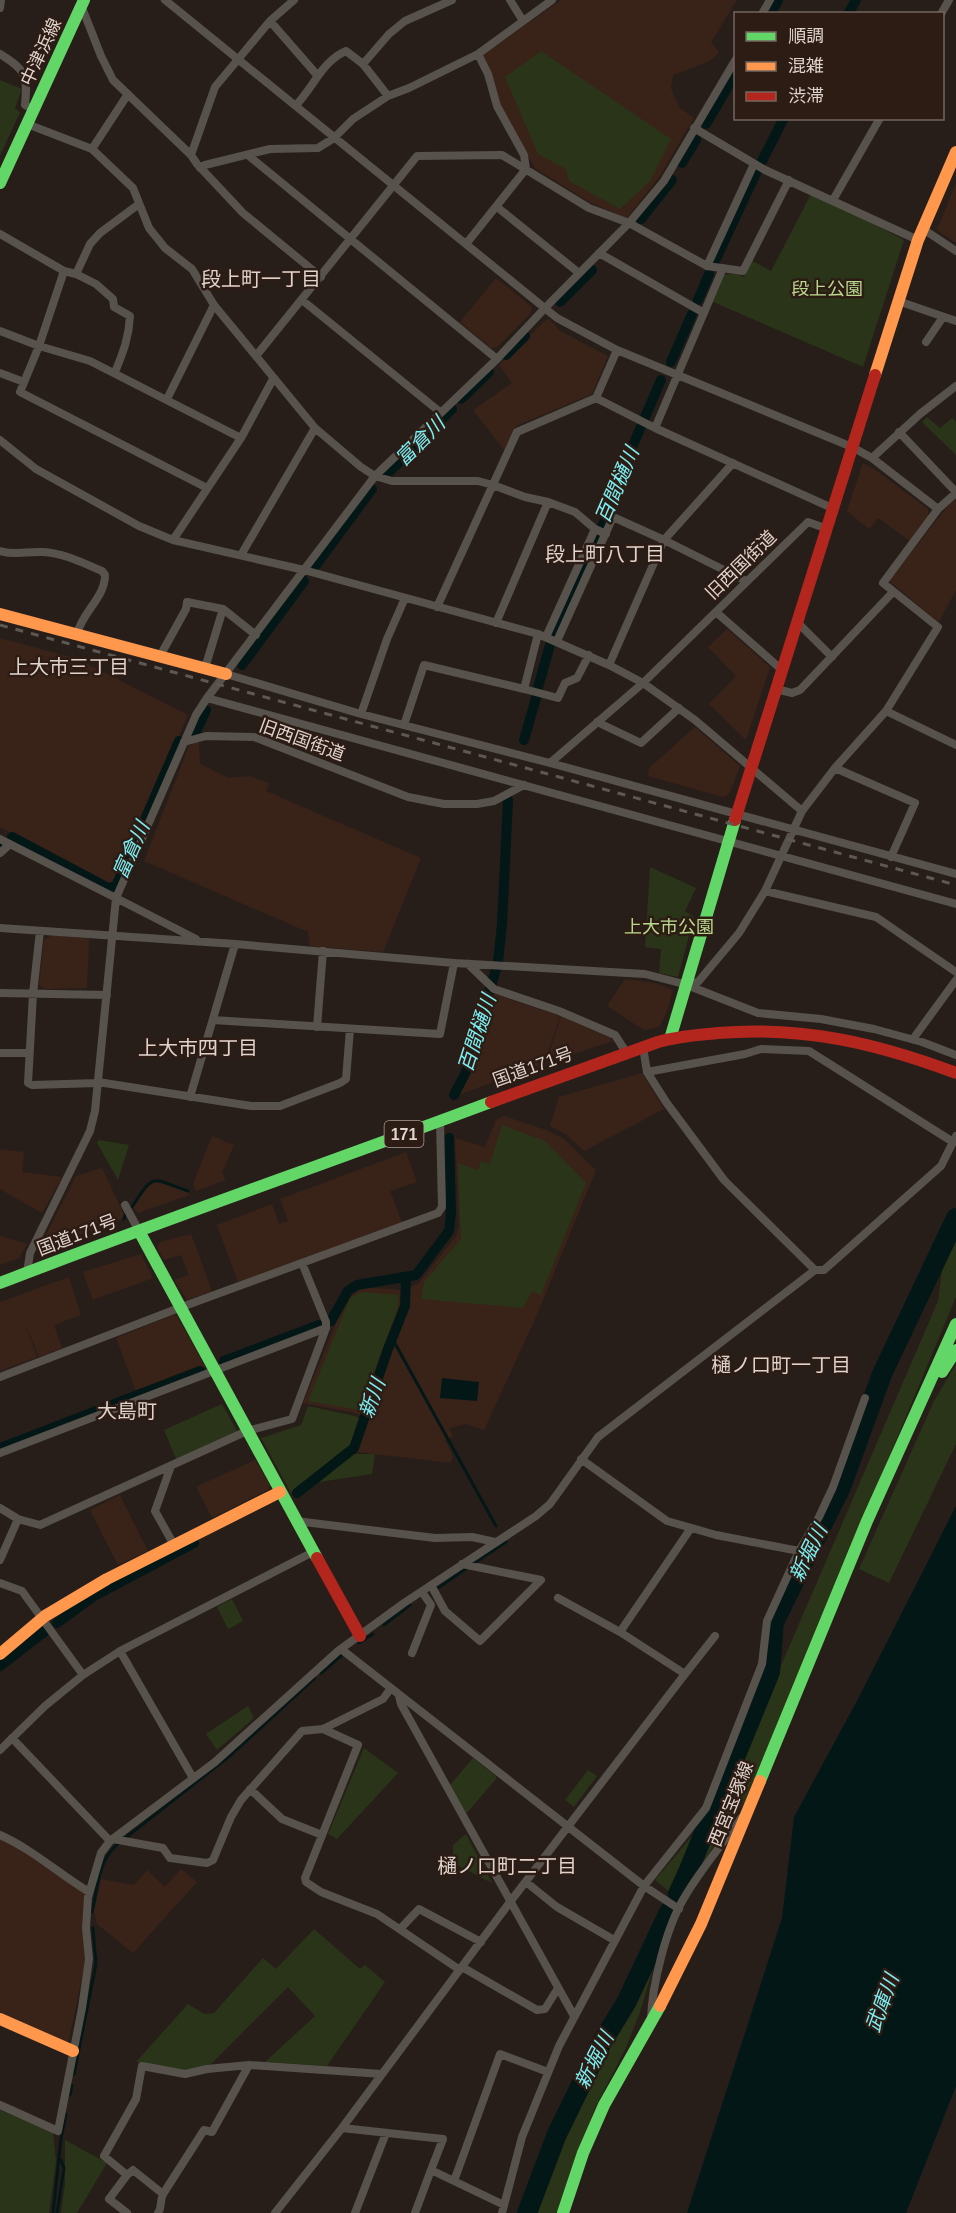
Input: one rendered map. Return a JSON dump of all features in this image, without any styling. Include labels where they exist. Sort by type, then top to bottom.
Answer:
[{"type":"main road","name":"中津浜線","points":[[0,183],[81,2]]},
{"type":"main road","points":[[670,1039],[684,984],[825,528],[920,234],[956,152]]},
{"type":"main road","points":[[0,614],[226,674]]},
{"type":"main road","name":"国道171号","points":[[0,1283],[122,1236],[626,1052],[670,1039],[732,1031],[802,1031],[867,1042],[907,1053],[956,1073]]},
{"type":"main road","points":[[139,1231],[360,1636]]},
{"type":"main road","name":"西宮宝塚線","points":[[563,2213],[583,2153],[604,2105],[672,1984],[701,1924],[752,1803],[812,1649],[956,1324]]},
{"type":"main road","name":"西宮宝塚線","points":[[922,1403],[956,1350]]},
{"type":"main road","points":[[0,1654],[43,1619],[107,1579],[280,1492]]},
{"type":"main road","points":[[0,2019],[73,2051]]},
{"type":"street","points":[[0,8],[1,0]]},
{"type":"street","points":[[165,0],[394,187],[572,327],[618,350],[852,447],[872,458],[938,509]]},
{"type":"street","points":[[191,155],[215,87],[270,21],[294,0]]},
{"type":"street","points":[[363,64],[389,34],[405,21],[452,0]]},
{"type":"street","points":[[510,0],[524,21]]},
{"type":"street","points":[[200,168],[270,149],[318,148],[334,138],[353,119],[388,96],[478,54],[552,0]]},
{"type":"street","points":[[81,2],[101,57],[113,80],[191,155],[200,168],[243,213],[321,277]]},
{"type":"street","points":[[270,21],[317,75]]},
{"type":"street","points":[[296,105],[306,95],[317,75],[346,51],[363,64],[388,96]]},
{"type":"street","points":[[0,54],[14,62],[26,76],[25,105],[34,109]]},
{"type":"street","points":[[466,244],[526,169],[524,155],[498,106],[488,74],[478,54]]},
{"type":"street","points":[[27,1273],[30,1252],[90,1131],[98,1082],[116,898],[196,715],[375,476],[497,359],[629,223],[664,181],[734,61]]},
{"type":"street","points":[[92,149],[128,94]]},
{"type":"street","points":[[833,200],[879,120]]},
{"type":"street","points":[[27,124],[92,149],[133,188],[149,228],[165,248],[192,269],[214,305],[273,380],[315,428],[375,476],[392,481],[478,481],[575,512],[600,531]]},
{"type":"street","points":[[694,128],[754,164],[833,200],[920,234],[956,251]]},
{"type":"street","points":[[255,356],[303,300],[417,156],[502,155],[589,208],[629,223],[707,266],[743,271],[789,180]]},
{"type":"street","points":[[249,156],[497,359]]},
{"type":"street","points":[[707,266],[754,164]]},
{"type":"street","points":[[76,274],[90,244],[100,232],[139,204]]},
{"type":"street","points":[[497,207],[579,273]]},
{"type":"street","points":[[0,234],[64,271],[96,284],[113,299],[114,307],[130,316],[130,330],[125,351],[115,372]]},
{"type":"street","points":[[599,254],[704,313]]},
{"type":"street","points":[[655,429],[723,268]]},
{"type":"street","points":[[64,271],[39,346],[20,392],[207,488]]},
{"type":"street","points":[[303,300],[440,412]]},
{"type":"street","points":[[898,302],[956,321]]},
{"type":"street","points":[[167,399],[214,305]]},
{"type":"street","points":[[926,342],[943,317]]},
{"type":"street","points":[[0,331],[39,346],[90,361],[115,372],[241,438]]},
{"type":"street","points":[[437,607],[517,432],[596,398],[618,350]]},
{"type":"street","points":[[0,373],[24,382]]},
{"type":"street","points":[[173,540],[241,438],[273,380]]},
{"type":"street","points":[[872,458],[899,432],[956,386]]},
{"type":"street","points":[[596,398],[655,429],[832,508]]},
{"type":"street","points":[[241,555],[315,428]]},
{"type":"street","points":[[684,984],[698,982],[739,933],[765,891],[802,811],[835,768],[886,711],[938,627],[883,583],[938,509],[956,492],[899,432]]},
{"type":"street","points":[[0,440],[36,468],[140,526],[173,540],[304,570],[549,638],[609,664],[643,683],[695,720],[802,811]]},
{"type":"street","points":[[609,664],[664,540],[733,463]]},
{"type":"street","points":[[496,623],[549,502]]},
{"type":"street","points":[[524,689],[600,531],[613,518],[664,540],[746,581]]},
{"type":"street","name":"旧西国街道","points":[[550,763],[643,683],[808,522],[825,528]]},
{"type":"street","points":[[0,551],[13,554],[43,552],[66,557],[102,571],[105,575],[105,582],[100,594],[80,622],[77,634]]},
{"type":"street","points":[[776,689],[792,693],[800,690],[893,592]]},
{"type":"street","points":[[361,714],[387,639],[405,598]]},
{"type":"street","points":[[160,656],[186,609],[187,602],[223,609],[256,635]]},
{"type":"street","points":[[205,668],[223,609]]},
{"type":"street","points":[[716,612],[782,669]]},
{"type":"street","points":[[797,622],[832,657]]},
{"type":"street","points":[[404,725],[424,665],[558,698],[565,683],[578,678],[589,655]]},
{"type":"street","points":[[226,674],[361,714],[956,874]]},
{"type":"street","points":[[207,698],[956,904]]},
{"type":"street","points":[[597,723],[641,743],[679,708]]},
{"type":"street","points":[[886,711],[956,745]]},
{"type":"street","name":"旧西国街道","points":[[184,742],[207,736],[254,737],[411,798],[444,804],[477,804],[494,801],[524,785]]},
{"type":"street","points":[[835,768],[915,803],[891,857]]},
{"type":"street","points":[[0,839],[199,941]]},
{"type":"street","points":[[0,853],[10,844]]},
{"type":"street","points":[[765,891],[876,917],[956,972]]},
{"type":"street","points":[[0,928],[199,941],[453,963],[645,974],[684,984],[758,1013],[845,1023],[913,1039],[956,1055]]},
{"type":"street","points":[[40,931],[29,1053],[28,1083],[32,1085],[98,1082],[251,1106],[280,1106],[346,1079],[350,1029]]},
{"type":"street","points":[[190,1097],[235,944]]},
{"type":"street","points":[[317,1027],[323,951]]},
{"type":"street","points":[[213,1020],[440,1034],[453,963]]},
{"type":"street","points":[[468,964],[491,988],[559,1011],[615,1035],[626,1052]]},
{"type":"street","points":[[913,1039],[956,980]]},
{"type":"street","points":[[0,993],[107,995]]},
{"type":"street","points":[[644,1047],[647,1072],[666,1102],[724,1180],[815,1270]]},
{"type":"street","points":[[0,2105],[58,2131],[82,2008],[89,1959],[86,1928],[89,1892],[101,1853],[214,1762],[341,1649],[431,1585],[536,1516],[550,1504],[598,1437],[815,1270],[825,1270],[941,1166],[954,1139],[809,1051],[760,1049],[745,1054],[647,1072]]},
{"type":"street","points":[[0,1053],[29,1053]]},
{"type":"street","points":[[0,1377],[179,1308],[438,1213],[442,1207],[440,1121]]},
{"type":"street","points":[[125,1205],[139,1231]]},
{"type":"street","points":[[0,1508],[18,1520],[40,1526],[247,1431],[292,1419],[326,1328],[326,1322],[302,1263]]},
{"type":"street","points":[[0,1454],[326,1328]]},
{"type":"street","points":[[431,2170],[503,2209],[522,2137],[574,2016],[644,1886],[706,1808],[762,1664],[767,1621],[799,1551],[833,1487],[865,1398]]},
{"type":"street","points":[[581,1459],[667,1521],[716,1535],[799,1551]]},
{"type":"street","points":[[171,1466],[154,1510],[174,1545]]},
{"type":"street","points":[[0,1560],[18,1520]]},
{"type":"street","points":[[296,1521],[435,1538],[472,1538],[495,1542]]},
{"type":"street","points":[[620,1632],[691,1528]]},
{"type":"street","points":[[0,1750],[45,1706],[120,1651],[313,1552]]},
{"type":"street","points":[[431,1585],[445,1611],[480,1641],[541,1580],[462,1564]]},
{"type":"street","points":[[0,1583],[22,1591],[83,1676]]},
{"type":"street","points":[[412,1653],[431,1605],[422,1592]]},
{"type":"street","points":[[558,1598],[620,1632],[685,1674]]},
{"type":"street","points":[[275,2213],[715,1636]]},
{"type":"street","points":[[341,1649],[644,1886],[678,1909]]},
{"type":"street","points":[[120,1651],[193,1778]]},
{"type":"street","points":[[12,1738],[116,1840],[163,1848],[170,1858],[207,1863],[213,1860],[231,1817],[250,1789],[302,1731],[323,1729],[383,1699],[391,1688]]},
{"type":"street","points":[[399,1696],[401,1704],[574,2016]]},
{"type":"street","points":[[323,1729],[358,1745],[305,1878],[306,1882],[321,1892],[377,1914],[411,1939],[537,2010],[545,2009],[558,1988]]},
{"type":"street","points":[[250,1789],[282,1819],[322,1835]]},
{"type":"street","points":[[651,2019],[651,1998],[670,1928],[683,1898],[752,1803]]},
{"type":"street","points":[[0,1835],[20,1844],[89,1892]]},
{"type":"street","points":[[526,1882],[557,1907],[614,1940]]},
{"type":"street","points":[[400,1929],[419,1909],[481,1942]]},
{"type":"street","points":[[454,2181],[500,2054],[548,2072]]},
{"type":"street","points":[[127,2175],[104,2156],[136,2099],[142,2066],[184,2074],[249,2065],[382,2074]]},
{"type":"street","points":[[158,2213],[163,2194],[204,2130],[212,2132],[249,2065]]},
{"type":"street","points":[[342,2128],[443,2139],[415,2213]]},
{"type":"street","points":[[355,2213],[386,2133]]},
{"type":"street","points":[[127,2213],[109,2199],[133,2170],[163,2194]]},
{"type":"shaded area","points":[[561,0],[737,0],[711,42],[719,52],[710,61],[673,75],[671,88],[674,96],[680,108],[694,118],[660,176],[627,218],[591,203],[535,168],[501,106],[490,69],[482,56]]},
{"type":"shaded area","points":[[956,183],[956,243],[937,230]]},
{"type":"shaded area","points":[[496,278],[532,307],[531,313],[497,347],[491,348],[460,322]]},
{"type":"shaded area","points":[[549,319],[560,331],[608,356],[592,394],[516,426],[504,450],[473,410],[512,383],[499,365]]},
{"type":"shaded area","points":[[863,463],[928,509],[928,517],[910,541],[878,518],[869,529],[847,511]]},
{"type":"shaded area","points":[[956,499],[956,590],[939,622],[889,581],[946,508]]},
{"type":"shaded area","points":[[727,629],[770,667],[746,740],[709,704],[736,676],[708,647]]},
{"type":"shaded area","points":[[0,638],[78,659],[188,715],[114,885],[109,887],[0,827]]},
{"type":"shaded area","points":[[695,727],[740,766],[730,792],[723,797],[648,776],[649,768]]},
{"type":"shaded area","points":[[199,741],[200,764],[229,778],[249,776],[269,783],[266,791],[421,858],[383,952],[310,946],[308,932],[144,861],[189,746]]},
{"type":"shaded area","points":[[52,935],[89,938],[87,988],[45,989],[39,985],[44,940]]},
{"type":"shaded area","points":[[625,979],[654,983],[673,990],[666,1014],[659,1027],[644,1030],[607,1006]]},
{"type":"shaded area","points":[[494,994],[560,1016],[544,1064],[458,1095],[468,1074]]},
{"type":"shaded area","points":[[561,1016],[611,1038],[613,1041],[546,1063]]},
{"type":"shaded area","points":[[642,1073],[664,1109],[584,1151],[567,1135],[550,1126],[559,1097]]},
{"type":"shaded area","points":[[504,1116],[563,1138],[596,1170],[536,1317],[484,1430],[466,1424],[449,1428],[453,1436],[445,1440],[453,1456],[451,1463],[357,1452],[368,1419],[355,1413],[303,1403],[347,1296],[362,1287],[403,1290],[418,1284],[456,1236],[459,1227],[455,1138],[485,1147],[496,1120]]},
{"type":"shaded area","points":[[212,1136],[234,1145],[222,1173],[226,1180],[196,1191],[193,1184]]},
{"type":"shaded area","points":[[0,1149],[24,1152],[22,1172],[62,1177],[42,1213],[0,1189]]},
{"type":"shaded area","points":[[406,1152],[417,1182],[390,1191],[402,1222],[238,1282],[217,1225],[272,1204],[279,1224],[288,1221],[280,1199]]},
{"type":"shaded area","points":[[102,1168],[124,1215],[122,1219],[38,1250],[76,1176]]},
{"type":"shaded area","points":[[155,1181],[188,1192],[189,1195],[138,1213],[133,1207],[149,1183]]},
{"type":"shaded area","points":[[191,1234],[212,1291],[187,1300],[174,1280],[189,1275],[181,1255],[164,1260],[157,1248],[160,1242]]},
{"type":"shaded area","points":[[0,1236],[27,1244],[19,1258],[0,1265]]},
{"type":"shaded area","points":[[141,1254],[153,1278],[93,1300],[83,1272]]},
{"type":"shaded area","points":[[69,1277],[81,1315],[54,1325],[62,1348],[39,1357],[24,1320],[37,1357],[0,1371],[0,1302]]},
{"type":"shaded area","points":[[176,1314],[205,1367],[136,1391],[116,1338]]},
{"type":"shaded area","points":[[255,1460],[270,1485],[269,1489],[212,1518],[196,1487]]},
{"type":"shaded area","points":[[120,1495],[148,1551],[118,1565],[90,1510]]},
{"type":"shaded area","points":[[0,1839],[19,1847],[85,1894],[82,1925],[86,1958],[68,2044],[0,2014]]},
{"type":"shaded area","points":[[181,1869],[197,1882],[133,1953],[97,1924],[94,1911],[101,1879],[134,1885],[147,1870],[165,1887]]},
{"type":"green space","points":[[541,51],[671,139],[650,181],[620,209],[569,181],[566,169],[538,154],[505,77]]},
{"type":"green space","points":[[0,80],[22,89],[15,108],[20,112],[0,156]]},
{"type":"green space","name":"段上公園","points":[[811,194],[852,212],[904,240],[863,367],[713,302],[724,275],[735,273],[744,277],[751,260],[771,271]]},
{"type":"green space","points":[[927,417],[940,428],[952,418],[956,422],[956,455],[922,422]]},
{"type":"green space","name":"上大市公園","points":[[650,867],[696,888],[685,911],[694,917],[678,977],[659,973],[661,949],[645,947]]},
{"type":"green space","points":[[502,1125],[545,1141],[586,1183],[541,1295],[532,1291],[523,1308],[421,1299],[424,1282],[461,1239],[458,1163],[478,1170],[481,1161],[490,1164]]},
{"type":"green space","points":[[99,1140],[129,1145],[118,1180],[97,1143]]},
{"type":"green space","points":[[956,1224],[956,1297],[745,1801],[694,1875],[690,1873],[699,1852],[695,1849],[672,1894],[655,1880],[724,1798],[938,1301],[945,1247]]},
{"type":"green space","points":[[362,1292],[398,1295],[398,1307],[360,1410],[308,1401],[350,1298]]},
{"type":"green space","points":[[956,1364],[956,1444],[889,1583],[859,1569],[934,1401]]},
{"type":"green space","points":[[222,1404],[237,1431],[176,1459],[164,1430]]},
{"type":"green space","points":[[308,1406],[360,1419],[350,1447],[291,1493],[261,1438],[301,1425]]},
{"type":"green space","points":[[353,1454],[375,1454],[372,1474],[319,1482]]},
{"type":"green space","points":[[232,1599],[243,1621],[228,1629],[217,1607]]},
{"type":"green space","points":[[248,1706],[254,1718],[217,1750],[206,1734]]},
{"type":"green space","points":[[364,1748],[398,1773],[337,1839],[328,1834]]},
{"type":"green space","points":[[473,1758],[496,1776],[496,1779],[466,1814],[450,1785]]},
{"type":"green space","points":[[588,1770],[597,1776],[574,1807],[565,1800]]},
{"type":"green space","points":[[466,1834],[492,1883],[453,1863],[453,1845]]},
{"type":"green space","points":[[314,1929],[360,1969],[365,1965],[385,1982],[327,2066],[265,2062],[315,2016],[288,1987],[210,2065],[185,2071],[136,2062],[188,2004],[204,2014],[214,2013],[263,1958],[276,1969]]},
{"type":"green space","points":[[653,1951],[658,1953],[639,2015],[625,2050],[594,2110],[559,2213],[533,2213],[564,2130]]},
{"type":"green space","points":[[0,2110],[53,2132],[56,2162],[49,2213],[0,2213]]},
{"type":"green space","points":[[65,2140],[107,2163],[77,2213],[61,2213],[65,2184]]},
{"type":"water","points":[[442,1378],[479,1382],[477,1401],[440,1398]]},
{"type":"water","name":"武庫川","points":[[956,1506],[956,2086],[906,2213],[687,2213],[782,1918],[794,1817],[858,1699]]},
{"type":"waterway","name":"富倉川","points":[[772,12],[778,0]]},
{"type":"waterway","name":"百間樋川","points":[[849,12],[856,0]]},
{"type":"waterway","name":"富倉川","points":[[706,124],[734,76]]},
{"type":"waterway","name":"百間樋川","points":[[762,161],[783,120]]},
{"type":"waterway","name":"富倉川","points":[[682,163],[696,140]]},
{"type":"waterway","name":"百間樋川","points":[[715,261],[756,173]]},
{"type":"waterway","name":"富倉川","points":[[641,219],[672,180]]},
{"type":"waterway","name":"富倉川","points":[[560,302],[592,270]]},
{"type":"waterway","name":"百間樋川","points":[[698,300],[709,274]]},
{"type":"waterway","name":"百間樋川","points":[[671,362],[692,314]]},
{"type":"waterway","name":"富倉川","points":[[506,355],[525,336]]},
{"type":"waterway","name":"富倉川","points":[[461,399],[489,372]]},
{"type":"waterway","name":"百間樋川","points":[[537,691],[550,645],[605,520],[618,480],[661,380]]},
{"type":"waterway","name":"富倉川","points":[[388,473],[452,409]]},
{"type":"waterway","name":"富倉川","points":[[316,565],[372,489]]},
{"type":"waterway","name":"富倉川","points":[[242,665],[304,581]]},
{"type":"waterway","name":"百間樋川","points":[[524,740],[536,698]]},
{"type":"waterway","name":"富倉川","points":[[195,734],[206,710]]},
{"type":"waterway","name":"富倉川","points":[[12,837],[108,888],[116,886],[179,741]]},
{"type":"waterway","name":"百間樋川","points":[[498,962],[508,800]]},
{"type":"waterway","name":"百間樋川","points":[[454,1095],[465,1074],[496,969]]},
{"type":"waterway","name":"百間樋川","points":[[331,1321],[348,1291],[357,1285],[416,1275],[449,1231],[451,1213],[449,1138]]},
{"type":"waterway","points":[[132,1207],[145,1188],[154,1181],[188,1191]]},
{"type":"waterway","points":[[124,1219],[125,1215]]},
{"type":"waterway","name":"新堀川","points":[[678,1894],[770,1672],[774,1622],[841,1487],[882,1374],[956,1218]]},
{"type":"waterway","name":"新川","points":[[297,1493],[354,1448],[405,1306],[406,1278]]},
{"type":"waterway","name":"百間樋川","points":[[224,1361],[319,1325]]},
{"type":"waterway","points":[[392,1338],[496,1526]]},
{"type":"waterway","name":"百間樋川","points":[[0,1448],[200,1371]]},
{"type":"waterway","points":[[473,1564],[506,1542]]},
{"type":"waterway","name":"新川","points":[[57,1623],[94,1596],[194,1543]]},
{"type":"waterway","points":[[438,1588],[467,1568]]},
{"type":"waterway","points":[[384,1625],[410,1605]]},
{"type":"waterway","name":"新川","points":[[0,1666],[44,1632]]},
{"type":"waterway","points":[[359,1643],[373,1634]]},
{"type":"waterway","points":[[321,1673],[341,1656]]},
{"type":"waterway","points":[[124,1839],[231,1755],[315,1678]]},
{"type":"waterway","points":[[92,1912],[103,1865],[119,1843]]},
{"type":"waterway","name":"新堀川","points":[[527,2213],[557,2134],[602,2042],[626,2003],[669,1912]]},
{"type":"waterway","points":[[74,2074],[96,1964],[93,1928]]},
{"type":"waterway","points":[[70,2095],[72,2085]]},
{"type":"waterway","points":[[53,2213],[66,2114]]},
{"type":"waterway","points":[[57,2213],[64,2168],[61,2160]]},
{"type":"railway","points":[[0,625],[956,885]]},
{"type":"traffic: fast","points":[[0,183],[84,0]]},
{"type":"traffic: fast","points":[[670,1039],[735,820]]},
{"type":"traffic: fast","points":[[0,1283],[491,1102]]},
{"type":"traffic: fast","points":[[139,1231],[317,1558]]},
{"type":"traffic: fast","points":[[760,1781],[867,1521],[956,1324]]},
{"type":"traffic: fast","points":[[942,1372],[956,1350]]},
{"type":"traffic: fast","points":[[563,2213],[583,2153],[604,2105],[660,2006]]},
{"type":"traffic: slow","points":[[875,375],[918,240],[956,152]]},
{"type":"traffic: slow","points":[[0,614],[226,674]]},
{"type":"traffic: slow","points":[[0,1654],[45,1616],[107,1579],[280,1492]]},
{"type":"traffic: slow","points":[[660,2006],[701,1924],[760,1781]]},
{"type":"traffic: slow","points":[[0,2019],[73,2051]]},
{"type":"traffic: jam","points":[[735,820],[875,375]]},
{"type":"traffic: jam","points":[[491,1102],[658,1042],[680,1037],[749,1031],[839,1039],[897,1053],[956,1073]]},
{"type":"traffic: jam","points":[[317,1558],[360,1636]]},
{"type":"district","name":"段上町一丁目","points":[[261,279]]},
{"type":"district","name":"段上町八丁目","points":[[605,554]]},
{"type":"district","name":"上大市三丁目","points":[[69,667]]},
{"type":"district","name":"上大市四丁目","points":[[198,1048]]},
{"type":"district","name":"樋ノ口町一丁目","points":[[781,1365]]},
{"type":"district","name":"大島町","points":[[127,1411]]},
{"type":"district","name":"樋ノ口町二丁目","points":[[507,1866]]}]
